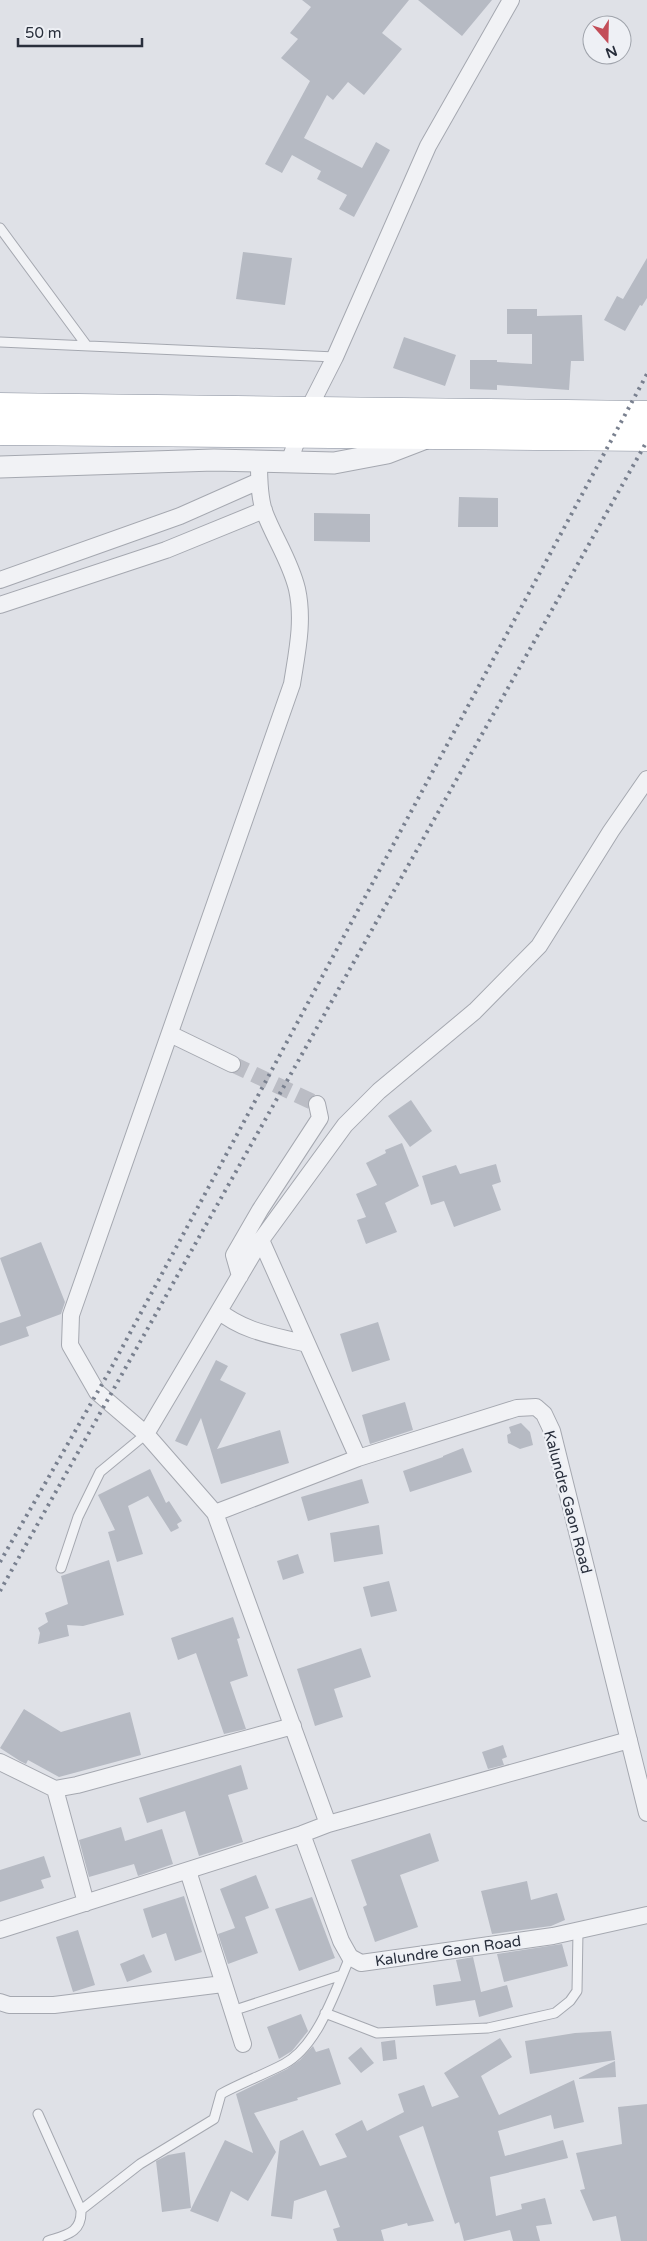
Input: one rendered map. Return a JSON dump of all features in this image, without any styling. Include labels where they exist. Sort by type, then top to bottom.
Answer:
[{"type":"highway","points":[[0,407],[304,422],[436,435],[647,437]]},
{"type":"highway","points":[[0,431],[176,432],[304,422],[647,415]]},
{"type":"street","points":[[289,462],[304,422],[335,357],[428,146],[512,0]]},
{"type":"street","points":[[176,432],[176,461]]},
{"type":"street","points":[[0,580],[180,516],[259,471],[289,462],[334,463],[387,453],[436,435]]},
{"type":"street","points":[[0,467],[176,461],[259,471]]},
{"type":"street","points":[[259,471],[264,510],[286,556],[296,588],[300,612],[300,631],[292,684],[71,1315],[70,1345],[97,1392],[146,1434],[215,1513],[328,1824]]},
{"type":"street","points":[[0,605],[166,550],[264,510]]},
{"type":"street","points":[[146,1434],[261,1240],[345,1124],[379,1091],[474,1011],[539,946],[611,831],[647,779]]},
{"type":"street","points":[[170,1034],[232,1064]]},
{"type":"street","points":[[240,1276],[234,1255],[260,1210],[320,1118],[317,1104]]},
{"type":"street","points":[[261,1240],[358,1458]]},
{"type":"street","points":[[219,1311],[230,1321],[248,1329],[307,1344]]},
{"type":"street","name":"Kalundre Gaon Road","points":[[215,1513],[358,1458],[517,1408],[536,1407],[544,1414],[552,1431],[647,1812]]},
{"type":"street","points":[[0,1762],[55,1789],[77,1785],[293,1726]]},
{"type":"street","points":[[0,1930],[188,1871],[328,1824],[629,1740]]},
{"type":"street","points":[[55,1789],[86,1903]]},
{"type":"street","points":[[302,1834],[341,1941],[350,1957]]},
{"type":"street","points":[[188,1871],[243,2044]]},
{"type":"street","name":"Kalundre Gaon Road","points":[[350,1957],[361,1963],[578,1931],[647,1915]]},
{"type":"street","points":[[0,2002],[9,2005],[54,2005],[223,1984]]},
{"type":"lane","points":[[0,228],[87,346]]},
{"type":"lane","points":[[0,342],[335,357]]},
{"type":"lane","points":[[61,1568],[78,1517],[100,1472],[146,1434]]},
{"type":"lane","points":[[326,2013],[378,2033],[488,2028],[556,2013],[570,2001],[577,1991],[578,1931]]},
{"type":"lane","points":[[82,2210],[140,2164],[214,2119],[221,2094],[286,2063],[310,2040],[326,2013],[350,1957]]},
{"type":"lane","points":[[232,2011],[342,1975]]},
{"type":"lane","points":[[38,2114],[82,2210],[79,2226],[72,2233],[48,2241]]},
{"type":"building","points":[[302,0],[409,0],[382,33],[402,49],[364,95],[348,82],[333,100],[327,95],[304,138],[362,168],[376,142],[390,150],[354,217],[339,209],[347,195],[317,179],[321,171],[292,155],[282,173],[265,164],[310,81],[281,58],[298,39],[290,33],[311,7]]},
{"type":"building","points":[[418,0],[492,0],[462,36]]},
{"type":"building","points":[[243,252],[292,258],[285,305],[236,299]]},
{"type":"building","points":[[647,258],[647,298],[642,306],[640,305],[625,331],[604,320],[617,296],[623,299]]},
{"type":"building","points":[[507,309],[537,309],[537,316],[582,315],[584,361],[571,361],[569,390],[497,385],[497,390],[470,389],[470,360],[497,360],[497,362],[532,364],[532,334],[507,334]]},
{"type":"building","points":[[404,337],[456,355],[445,386],[393,368]]},
{"type":"building","points":[[459,497],[498,498],[498,527],[458,527]]},
{"type":"building","points":[[314,513],[370,514],[370,542],[314,541]]},
{"type":"building","points":[[411,1100],[432,1131],[410,1147],[388,1116]]},
{"type":"building","points":[[402,1143],[419,1186],[385,1203],[397,1232],[366,1244],[357,1220],[366,1217],[356,1194],[377,1185],[366,1163],[386,1153],[385,1150]]},
{"type":"building","points":[[496,1164],[501,1182],[492,1185],[501,1210],[454,1227],[444,1201],[431,1205],[422,1176],[456,1165],[460,1174]]},
{"type":"building","points":[[41,1242],[65,1302],[61,1314],[26,1327],[29,1336],[0,1346],[0,1323],[21,1316],[0,1258]]},
{"type":"building","points":[[378,1322],[390,1360],[352,1372],[340,1334]]},
{"type":"building","points":[[216,1360],[228,1366],[220,1380],[246,1393],[217,1449],[280,1430],[289,1463],[221,1484],[201,1418],[187,1446],[175,1441]]},
{"type":"building","points":[[405,1402],[413,1430],[370,1444],[362,1415]]},
{"type":"building","points":[[521,1423],[530,1432],[533,1445],[520,1449],[508,1443],[507,1435],[511,1433],[509,1427]]},
{"type":"building","points":[[463,1448],[472,1472],[410,1492],[403,1471]]},
{"type":"building","points":[[150,1469],[166,1503],[169,1501],[182,1521],[177,1524],[179,1528],[171,1532],[148,1496],[128,1506],[143,1554],[117,1562],[108,1532],[115,1530],[98,1495]]},
{"type":"building","points":[[362,1479],[369,1503],[308,1521],[301,1497]]},
{"type":"building","points":[[379,1525],[383,1554],[334,1562],[330,1533]]},
{"type":"building","points":[[298,1554],[304,1573],[283,1580],[277,1561]]},
{"type":"building","points":[[109,1560],[124,1615],[83,1626],[67,1625],[69,1636],[38,1644],[40,1633],[38,1628],[48,1622],[45,1613],[68,1604],[61,1576]]},
{"type":"building","points":[[389,1581],[397,1611],[371,1617],[363,1587]]},
{"type":"building","points":[[233,1617],[240,1638],[237,1639],[248,1676],[230,1682],[246,1729],[224,1734],[196,1653],[178,1660],[171,1638]]},
{"type":"building","points":[[361,1648],[371,1677],[334,1689],[343,1717],[315,1726],[297,1669]]},
{"type":"building","points":[[24,1709],[61,1732],[130,1712],[141,1755],[59,1777],[28,1760],[26,1764],[0,1748]]},
{"type":"building","points":[[503,1745],[507,1757],[502,1759],[504,1765],[488,1769],[482,1752]]},
{"type":"building","points":[[241,1765],[248,1789],[228,1795],[243,1842],[199,1856],[185,1811],[147,1823],[139,1798]]},
{"type":"building","points":[[121,1827],[125,1841],[162,1829],[173,1864],[138,1876],[134,1864],[89,1877],[79,1840]]},
{"type":"building","points":[[430,1833],[439,1861],[400,1875],[418,1927],[375,1942],[363,1907],[367,1905],[351,1860]]},
{"type":"building","points":[[44,1856],[51,1877],[41,1880],[44,1888],[0,1902],[0,1870]]},
{"type":"building","points":[[256,1875],[269,1908],[245,1917],[258,1953],[228,1964],[218,1934],[235,1928],[220,1889]]},
{"type":"building","points":[[527,1881],[531,1900],[557,1893],[565,1920],[551,1926],[492,1934],[481,1891]]},
{"type":"building","points":[[184,1896],[202,1952],[175,1961],[166,1933],[152,1938],[143,1909]]},
{"type":"building","points":[[312,1897],[335,1958],[299,1971],[275,1909]]},
{"type":"building","points":[[78,1930],[95,1985],[73,1992],[56,1937]]},
{"type":"building","points":[[562,1944],[568,1966],[504,1982],[497,1954]]},
{"type":"building","points":[[144,1954],[152,1972],[127,1982],[120,1964]]},
{"type":"building","points":[[473,1957],[481,1992],[507,1985],[513,2007],[479,2017],[475,2000],[436,2006],[433,1985],[461,1981],[456,1960]]},
{"type":"building","points":[[301,2014],[308,2031],[292,2051],[279,2059],[267,2027]]},
{"type":"building","points":[[611,2031],[615,2060],[530,2074],[525,2041],[575,2033]]},
{"type":"building","points":[[500,2038],[512,2057],[481,2076],[499,2115],[574,2080],[584,2122],[554,2129],[551,2115],[498,2131],[505,2156],[563,2140],[568,2158],[490,2177],[496,2216],[522,2209],[521,2204],[545,2198],[552,2224],[536,2226],[540,2241],[513,2241],[510,2230],[464,2241],[459,2222],[455,2224],[423,2126],[399,2136],[434,2221],[408,2226],[407,2223],[381,2230],[384,2241],[337,2241],[333,2229],[340,2227],[326,2190],[294,2201],[292,2219],[271,2216],[280,2141],[303,2130],[320,2166],[347,2157],[335,2134],[362,2120],[367,2131],[404,2112],[398,2094],[424,2085],[432,2107],[459,2097],[444,2073]]},
{"type":"building","points":[[395,2040],[397,2059],[383,2061],[381,2042]]},
{"type":"building","points":[[313,2046],[316,2052],[329,2048],[341,2084],[297,2098],[298,2100],[254,2113],[276,2152],[248,2201],[231,2191],[218,2222],[190,2211],[225,2140],[253,2153],[236,2094],[287,2069],[300,2060]]},
{"type":"building","points":[[361,2047],[374,2063],[361,2073],[348,2058]]},
{"type":"building","points":[[615,2061],[616,2077],[579,2079],[579,2078]]},
{"type":"building","points":[[647,2104],[647,2241],[621,2241],[616,2216],[593,2221],[580,2190],[585,2189],[576,2153],[622,2144],[618,2107]]},
{"type":"building","points":[[185,2152],[191,2208],[162,2212],[156,2161],[168,2155]]},
{"type":"tunnel","points":[[232,1064],[317,1104]]},
{"type":"railway","points":[[0,1562],[109,1372],[647,374]]},
{"type":"railway","points":[[0,1591],[647,441]]}]
